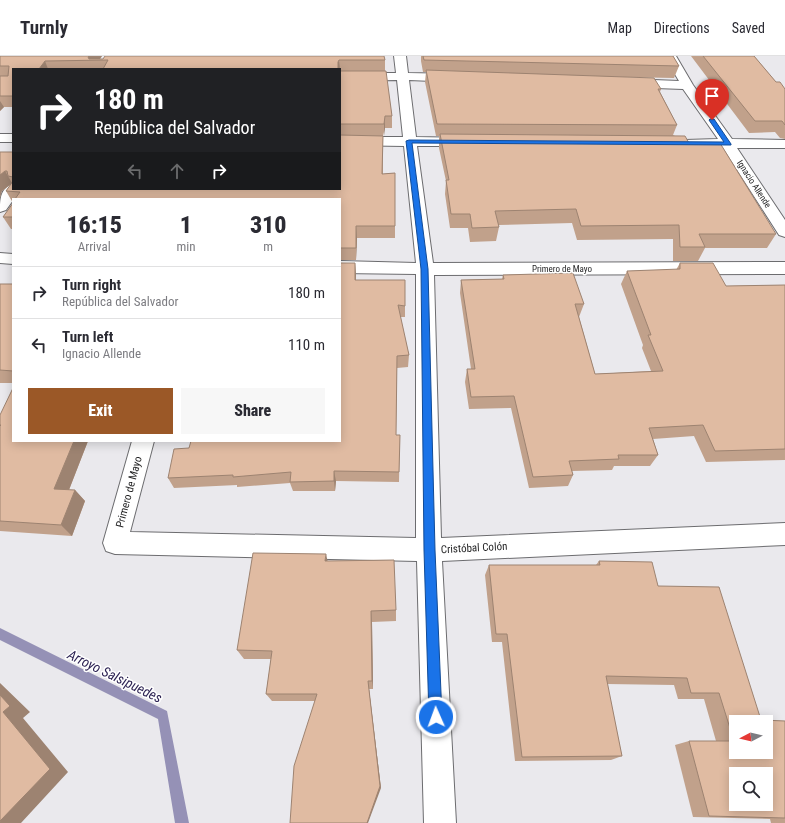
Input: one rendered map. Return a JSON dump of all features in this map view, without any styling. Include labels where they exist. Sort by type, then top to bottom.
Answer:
[{"type":"street","points":[[400,56],[425,269],[429,550],[440,823]]},
{"type":"street","name":"Ignacio Allende","points":[[670,56],[687,85],[728,144],[785,232]]},
{"type":"street","points":[[341,77],[402,76],[465,78]]},
{"type":"street","points":[[616,83],[687,85]]},
{"type":"street","points":[[0,138],[12,138]]},
{"type":"street","points":[[341,141],[481,142]]},
{"type":"street","points":[[680,143],[785,144]]},
{"type":"street","points":[[0,207],[12,189]]},
{"type":"street","points":[[0,258],[12,259]]},
{"type":"street","name":"Primero de Mayo","points":[[341,267],[425,269],[785,268]]},
{"type":"street","name":"Primero de Mayo","points":[[115,543],[143,442]]},
{"type":"street","name":"Cristóbal Colón","points":[[115,543],[429,550],[785,534]]},
{"type":"building","points":[[0,56],[89,56],[89,59],[103,59],[105,56],[384,56],[385,60],[339,60],[338,68],[104,68],[108,60],[45,61],[40,68],[12,68],[12,96],[0,96],[0,76],[8,76],[9,66],[0,66]]},
{"type":"building","points":[[423,56],[673,56],[679,66],[424,60]]},
{"type":"building","points":[[703,56],[754,56],[776,82],[780,82],[785,89],[785,125],[782,121],[755,121]]},
{"type":"building","points":[[426,70],[654,78],[661,89],[658,89],[677,125],[437,124]]},
{"type":"building","points":[[341,71],[386,71],[392,116],[385,116],[384,124],[341,124]]},
{"type":"building","points":[[440,134],[685,136],[689,143],[720,143],[776,234],[699,234],[705,247],[680,247],[679,225],[581,226],[576,209],[495,211],[499,227],[472,228],[470,214],[451,214],[446,180],[449,180]]},
{"type":"building","points":[[341,135],[383,136],[382,174],[395,173],[395,226],[356,226],[356,248],[341,248],[341,198],[16,198],[20,192],[6,191],[12,182],[12,190],[341,190]]},
{"type":"building","points":[[0,152],[12,152],[12,177],[8,176],[7,171],[0,175]]},
{"type":"building","points":[[12,204],[12,217],[3,217]]},
{"type":"building","points":[[341,263],[355,263],[355,280],[405,280],[405,306],[398,305],[409,355],[397,356],[396,435],[400,435],[399,472],[334,471],[334,481],[290,482],[291,472],[233,477],[233,475],[168,478],[174,449],[189,448],[191,442],[341,442]]},
{"type":"building","points":[[680,263],[713,263],[726,286],[785,285],[785,449],[715,451],[703,425],[649,428],[658,455],[618,455],[619,459],[569,461],[573,475],[533,477],[514,396],[471,397],[467,369],[475,369],[461,280],[504,279],[503,275],[573,273],[584,304],[575,304],[595,374],[663,371],[648,335],[651,335],[627,271],[680,269]]},
{"type":"building","points":[[0,284],[12,284],[12,371],[0,370]]},
{"type":"building","points":[[12,390],[12,442],[74,442],[54,489],[75,490],[61,525],[0,521],[0,415]]},
{"type":"building","points":[[253,553],[326,554],[325,561],[394,560],[396,610],[371,611],[372,681],[368,681],[380,786],[367,823],[290,823],[294,766],[317,694],[266,694],[272,651],[237,650]]},
{"type":"building","points":[[599,561],[652,562],[658,586],[719,587],[759,715],[729,715],[729,725],[719,693],[691,693],[687,678],[606,676],[622,756],[522,757],[507,634],[496,634],[489,565],[600,565]]},
{"type":"building","points":[[0,695],[10,706],[3,712],[50,769],[0,821]]},
{"type":"building","points":[[773,720],[785,721],[785,818],[709,816],[689,741],[729,741],[729,759],[773,759]]},
{"type":"waterway","name":"Arroyo Salsipuedes","points":[[0,634],[163,715],[182,823]]},
{"type":"route","points":[[436,717],[429,550],[425,269],[409,141],[728,144],[712,120]]}]
